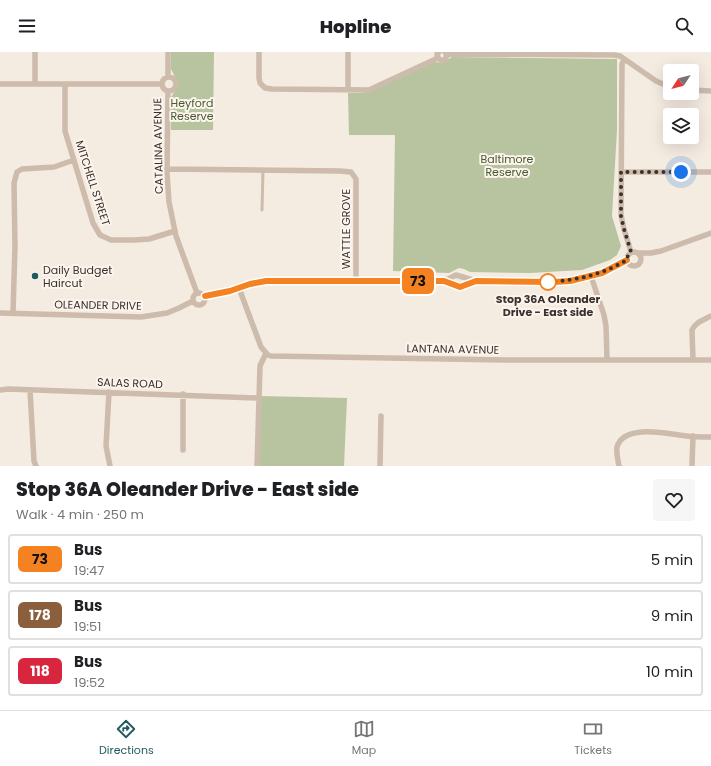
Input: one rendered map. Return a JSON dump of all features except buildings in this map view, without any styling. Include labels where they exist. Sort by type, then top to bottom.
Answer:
[{"type":"street","points":[[35,52],[35,84]]},
{"type":"street","points":[[168,52],[168,77]]},
{"type":"street","points":[[259,52],[259,78],[262,86],[272,89],[369,90],[438,55],[440,60],[444,60],[446,58],[446,53],[614,55],[620,56],[656,81],[663,84]]},
{"type":"street","points":[[348,52],[348,90]]},
{"type":"street","points":[[624,60],[622,64],[621,216],[631,252]]},
{"type":"street","points":[[161,84],[163,80],[168,77]]},
{"type":"street","points":[[161,84],[163,88],[168,91],[173,90],[176,85],[175,80],[168,77]]},
{"type":"street","points":[[0,84],[161,84]]},
{"type":"street","name":"MITCHELL STREET","points":[[65,84],[65,131],[93,223],[98,232],[103,238],[111,240],[138,240],[150,239],[175,231]]},
{"type":"street","points":[[699,90],[711,91]]},
{"type":"street","name":"CATALINA AVENUE","points":[[168,91],[167,169],[169,202],[175,231],[197,293]]},
{"type":"street","points":[[13,313],[15,246],[14,183],[16,175],[22,169],[54,167],[74,160]]},
{"type":"street","name":"WATTLE GROVE","points":[[167,169],[347,171],[353,174],[356,179],[356,281]]},
{"type":"street","points":[[621,172],[711,172]]},
{"type":"street","points":[[631,252],[651,253],[661,251],[711,233]]},
{"type":"street","points":[[444,281],[456,275],[476,281],[570,281],[608,270],[627,260],[628,255],[631,252]]},
{"type":"street","points":[[638,253],[641,260]]},
{"type":"street","points":[[627,260],[628,263],[633,266],[638,264],[651,253]]},
{"type":"street","points":[[591,276],[604,315],[606,326],[607,360]]},
{"type":"street","points":[[205,296],[205,301],[202,305],[197,305],[193,301],[193,297],[197,293],[202,293],[205,296],[266,281],[444,281],[460,287],[476,281]]},
{"type":"street","points":[[239,288],[258,341],[266,353],[260,366],[257,466]]},
{"type":"street","name":"OLEANDER DRIVE","points":[[0,313],[141,317],[167,313],[193,301]]},
{"type":"street","points":[[693,360],[692,330],[700,321],[711,316]]},
{"type":"street","name":"LANTANA AVENUE","points":[[266,353],[271,356],[313,357],[504,360],[711,360]]},
{"type":"street","name":"SALAS ROAD","points":[[0,390],[183,394],[258,398]]},
{"type":"street","points":[[30,390],[34,461],[36,466]]},
{"type":"street","points":[[109,392],[106,446],[110,466]]},
{"type":"street","points":[[183,394],[183,450]]},
{"type":"street","points":[[380,416],[380,466]]},
{"type":"street","points":[[619,466],[617,452],[618,445],[624,438],[641,431],[711,438]]},
{"type":"street","points":[[692,466],[693,436]]},
{"type":"lane","points":[[262,210],[263,170]]},
{"type":"green space","name":"Heyford Reserve","points":[[171,52],[214,52],[213,130],[171,130],[171,97],[177,88],[178,83],[171,69]]},
{"type":"green space","name":"Baltimore Reserve","points":[[452,57],[617,59],[617,130],[612,216],[621,246],[617,255],[610,260],[582,270],[530,273],[470,272],[459,268],[449,273],[393,271],[395,135],[349,135],[348,93],[362,93],[435,62],[442,63]]},
{"type":"green space","points":[[259,396],[347,398],[344,466],[257,466]]},
{"type":"bus line","name":"73","points":[[205,296],[266,281],[444,281],[460,287],[476,281],[570,281],[602,273],[627,260]]},
{"type":"place","name":"Daily Budget Haircut","points":[[35,276]]},
{"type":"place","name":"Stop 36A Oleander Drive - East side","points":[[548,282]]},
{"type":"route","points":[[548,282],[570,281],[602,273],[627,260],[628,255],[631,252],[626,239],[621,216],[621,172],[681,172]]}]
